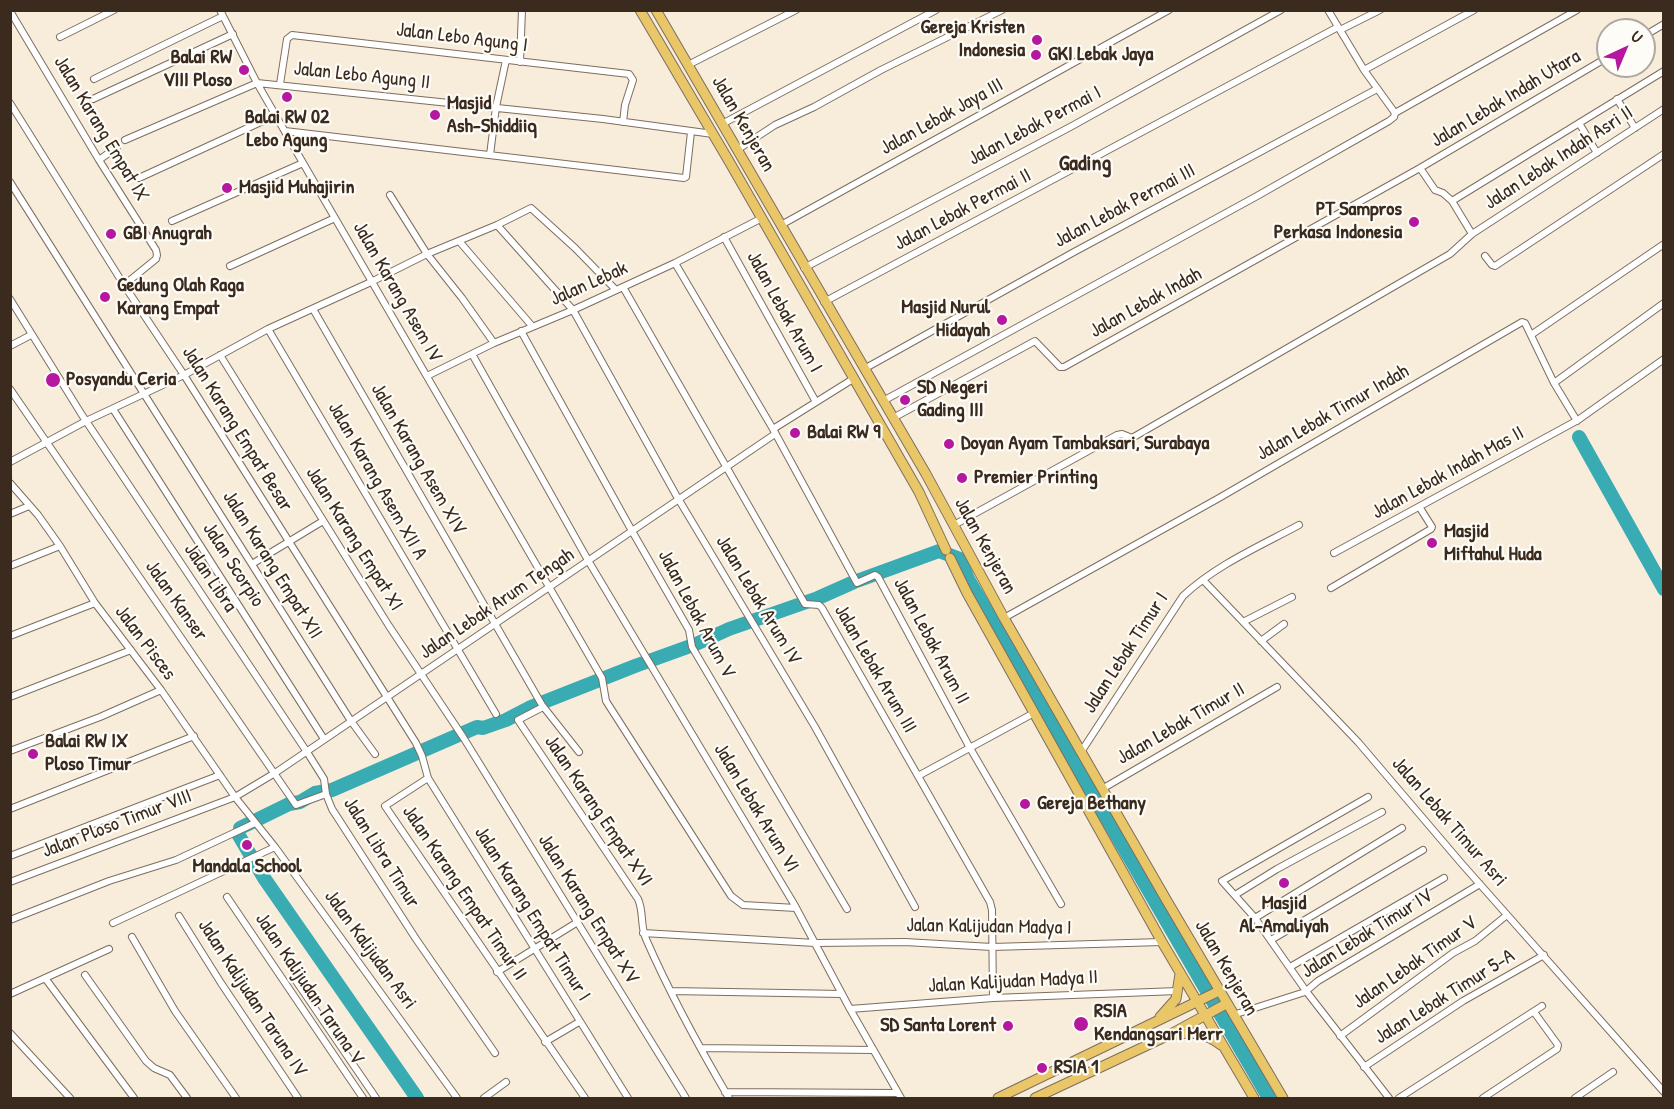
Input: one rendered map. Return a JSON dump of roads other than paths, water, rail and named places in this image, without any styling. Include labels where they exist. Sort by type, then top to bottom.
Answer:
[{"type":"main road","name":"Jalan Kenjeran","points":[[640,10],[919,492],[967,593],[1162,942],[1208,1015],[1254,1098]]},
{"type":"main road","name":"Jalan Kenjeran","points":[[656,10],[893,418],[1217,992],[1233,1015],[1281,1098]]},
{"type":"main road","points":[[823,325],[834,319]]},
{"type":"main road","points":[[832,341],[843,334]]},
{"type":"main road","points":[[1154,1023],[1176,999],[1180,972]]},
{"type":"main road","points":[[998,1098],[1217,992]]},
{"type":"main road","points":[[1035,1098],[1169,1035],[1225,1005]]},
{"type":"main road","points":[[1169,1035],[1189,1032],[1202,1034],[1225,1049]]},
{"type":"street","points":[[60,38],[114,10]]},
{"type":"street","points":[[520,62],[522,10]]},
{"type":"street","points":[[688,65],[796,10]]},
{"type":"street","points":[[722,124],[936,10]]},
{"type":"street","points":[[737,150],[775,125],[1002,10]]},
{"type":"street","name":"Jalan Lebak Jaya III","points":[[781,225],[1169,10]]},
{"type":"street","name":"Jalan Lebak Permai I","points":[[804,268],[1072,126],[1281,10]]},
{"type":"street","points":[[1328,10],[1364,70],[1395,113]]},
{"type":"street","name":"Jalan Lebak Permai II","points":[[824,302],[1339,29],[1380,10]]},
{"type":"street","points":[[1364,70],[1474,10]]},
{"type":"street","points":[[883,401],[1257,196],[1389,121],[1395,113],[1577,10]]},
{"type":"street","name":"Jalan Karang Empat IX","points":[[10,11],[157,255],[156,259],[124,285]]},
{"type":"street","points":[[94,79],[222,13]]},
{"type":"street","name":"Jalan Karang Asem IV","points":[[222,13],[257,83],[550,586]]},
{"type":"street","points":[[93,99],[233,34]]},
{"type":"street","name":"Jalan Lebo Agung I","points":[[280,84],[287,39],[292,35],[629,74],[633,80],[625,105],[623,122]]},
{"type":"street","points":[[490,155],[496,107],[506,60]]},
{"type":"street","name":"Jalan Lebak Indah Utara","points":[[1420,168],[1596,64]]},
{"type":"street","points":[[1452,201],[1664,71]]},
{"type":"street","points":[[125,140],[257,83]]},
{"type":"street","name":"Jalan Lebo Agung II","points":[[257,83],[496,107],[713,134]]},
{"type":"street","name":"Jalan Lebak Permai III","points":[[864,369],[1074,252],[1377,89]]},
{"type":"street","points":[[1617,99],[1635,128]]},
{"type":"street","name":"Jalan Karang Empat Besar","points":[[10,103],[419,749]]},
{"type":"street","name":"Jalan Lebak Indah Asri II","points":[[954,525],[1117,435],[1122,434],[1132,438],[1441,260],[1472,234],[1664,110]]},
{"type":"street","points":[[139,178],[276,115]]},
{"type":"street","points":[[1579,123],[1597,153]]},
{"type":"street","points":[[285,131],[684,178],[686,177],[691,132]]},
{"type":"street","points":[[99,160],[117,147]]},
{"type":"street","points":[[1485,256],[1495,266],[1664,154]]},
{"type":"street","points":[[172,222],[303,163]]},
{"type":"street","points":[[1420,168],[1435,190],[1443,193],[1452,201],[1472,234]]},
{"type":"street","name":"Jalan Lebak Indah","points":[[893,418],[1035,341],[1060,367],[1064,367],[1420,168]]},
{"type":"street","name":"Jalan Karang Empat XII","points":[[10,182],[351,721],[375,754]]},
{"type":"street","points":[[390,195],[427,254],[462,297],[494,343]]},
{"type":"street","points":[[10,462],[86,421],[183,375],[268,329],[427,254],[497,225],[529,208],[535,210],[616,290]]},
{"type":"street","points":[[230,266],[335,218]]},
{"type":"street","name":"Jalan Lebak","points":[[427,376],[494,343],[675,263],[762,218]]},
{"type":"street","name":"Jalan Lebak Arum IV","points":[[497,225],[573,310],[679,500],[814,727],[915,907]]},
{"type":"street","name":"Jalan Lebak Arum I","points":[[724,237],[816,402]]},
{"type":"street","points":[[459,242],[532,326]]},
{"type":"street","points":[[1577,421],[1554,383],[1531,335],[1664,244]]},
{"type":"street","name":"Jalan Lebak Arum II","points":[[675,263],[774,432],[857,582],[875,575],[878,577],[970,748],[1061,904]]},
{"type":"street","name":"Jalan Lebak Arum III","points":[[623,287],[804,602],[819,605],[822,608],[991,905],[993,998]]},
{"type":"street","name":"Jalan Libra","points":[[10,299],[86,421],[307,752]]},
{"type":"street","points":[[1554,383],[1664,303]]},
{"type":"street","name":"Jalan Karang Asem XIV","points":[[313,309],[495,625]]},
{"type":"street","name":"Jalan Lebak Timur Indah","points":[[1004,618],[1219,498],[1522,322],[1525,323],[1531,335]]},
{"type":"street","name":"Jalan Karang Asem XII A","points":[[268,329],[496,714]]},
{"type":"street","name":"Jalan Lebak Arum V","points":[[521,331],[689,630],[692,646],[847,909]]},
{"type":"street","points":[[10,346],[31,335]]},
{"type":"street","name":"Jalan Lebak Arum VI","points":[[472,354],[589,562],[796,908],[900,1096]]},
{"type":"street","name":"Jalan Karang Empat XI","points":[[220,355],[421,676],[461,734]]},
{"type":"street","name":"Jalan Lebak Indah Mas II","points":[[1334,553],[1577,421],[1664,359]]},
{"type":"street","name":"Jalan Lebak Arum Tengah","points":[[235,797],[421,676],[679,500],[816,402],[854,379]]},
{"type":"street","name":"Jalan Kanser","points":[[10,389],[297,806],[326,791]]},
{"type":"street","name":"Jalan Scorpio","points":[[112,409],[324,739]]},
{"type":"street","name":"Jalan Pisces","points":[[10,483],[38,514],[94,603],[161,690],[253,821]]},
{"type":"street","points":[[14,512],[29,506]]},
{"type":"street","points":[[1331,588],[1431,529],[1432,527],[1420,508]]},
{"type":"street","points":[[252,564],[323,521]]},
{"type":"street","name":"Jalan Lebak Timur I","points":[[1081,752],[1181,598],[1236,558],[1299,525]]},
{"type":"street","points":[[10,566],[60,546]]},
{"type":"street","name":"Jalan Lebak Timur Asri","points":[[1203,580],[1358,742],[1664,1092]]},
{"type":"street","points":[[550,586],[602,680],[606,701],[730,896],[743,905],[796,908]]},
{"type":"street","points":[[1243,622],[1292,597]]},
{"type":"street","points":[[10,636],[94,603]]},
{"type":"street","points":[[1261,641],[1284,624]]},
{"type":"street","points":[[495,625],[541,704],[579,752]]},
{"type":"street","points":[[10,697],[131,650]]},
{"type":"street","name":"Jalan Lebak Timur II","points":[[1102,789],[1277,687]]},
{"type":"street","points":[[10,751],[100,717],[161,690]]},
{"type":"street","name":"Jalan Karang Empat XVI","points":[[541,704],[518,720],[638,899],[642,910],[643,933],[671,991],[727,1095]]},
{"type":"street","points":[[918,776],[1034,713]]},
{"type":"street","name":"Jalan Karang Empat XV","points":[[461,734],[686,1098]]},
{"type":"street","points":[[10,809],[194,736]]},
{"type":"street","name":"Jalan Karang Empat Timur I","points":[[419,749],[428,778],[628,1098]]},
{"type":"street","name":"Jalan Libra Timur","points":[[307,752],[324,779],[332,809],[416,939],[495,1053]]},
{"type":"street","points":[[10,856],[220,775]]},
{"type":"street","name":"Jalan Karang Empat Timur II","points":[[428,778],[385,806],[585,1098]]},
{"type":"street","name":"Jalan Ploso Timur VIII","points":[[10,882],[235,797]]},
{"type":"street","points":[[1368,797],[1222,881],[1255,918],[1306,991],[1389,1098]]},
{"type":"street","points":[[1235,895],[1277,869],[1382,812]]},
{"type":"street","points":[[10,920],[108,881],[176,860],[253,821]]},
{"type":"street","name":"Jalan Kalijudan Asri","points":[[253,821],[275,847],[457,1098]]},
{"type":"street","points":[[1255,918],[1402,828]]},
{"type":"street","points":[[113,923],[275,847]]},
{"type":"street","points":[[1271,940],[1423,850]]},
{"type":"street","points":[[1290,967],[1444,878]]},
{"type":"street","name":"Jalan Lebak Timur IV","points":[[1233,1015],[1306,991],[1318,981],[1480,884]]},
{"type":"street","name":"Jalan Kalijudan Taruna V","points":[[228,897],[363,1098]]},
{"type":"street","name":"Jalan Lebak Timur V","points":[[1340,1036],[1453,953],[1475,941],[1507,915]]},
{"type":"street","name":"Jalan Kalijudan Taruna IV","points":[[179,916],[298,1098]]},
{"type":"street","points":[[497,972],[576,922]]},
{"type":"street","name":"Jalan Kalijudan Madya I","points":[[643,933],[815,943],[905,942],[992,947],[1162,942]]},
{"type":"street","points":[[132,938],[176,1011],[236,1098]]},
{"type":"street","points":[[10,994],[109,949]]},
{"type":"street","name":"Jalan Lebak Timur 5-A","points":[[1364,1067],[1463,1001],[1544,954]]},
{"type":"street","points":[[85,975],[146,1061],[170,1076],[187,1098]]},
{"type":"street","points":[[45,978],[134,1098]]},
{"type":"street","points":[[294,978],[376,1098]]},
{"type":"street","points":[[671,991],[842,994]]},
{"type":"street","name":"Jalan Kalijudan Madya II","points":[[850,1009],[993,998],[1178,991]]},
{"type":"street","points":[[1398,1098],[1542,1006]]},
{"type":"street","points":[[1484,1098],[1557,1050],[1558,1045],[1534,1012]]},
{"type":"street","points":[[545,1042],[579,1022]]},
{"type":"street","points":[[10,1033],[70,1098]]},
{"type":"street","points":[[702,1048],[873,1050]]},
{"type":"street","points":[[1575,1098],[1613,1072]]},
{"type":"street","points":[[484,1098],[506,1082]]},
{"type":"street","points":[[727,1095],[900,1096]]},
{"type":"waterway","points":[[1579,437],[1664,589]]},
{"type":"waterway","points":[[240,828],[289,804],[300,802],[315,793],[332,790],[477,727],[483,728],[506,720],[531,707],[696,644],[729,629],[818,598],[854,582],[939,551],[960,559],[968,579],[1269,1098]]},
{"type":"waterway","points":[[238,834],[264,878],[417,1098]]},
{"type":"place","name":"Gereja Kristen Indonesia","points":[[1037,40]]},
{"type":"place","name":"GKI Lebak Jaya","points":[[1036,55]]},
{"type":"place","name":"Balai RW VIII Ploso","points":[[244,70]]},
{"type":"place","name":"Balai RW 02 Lebo Agung","points":[[287,97]]},
{"type":"place","name":"Masjid Ash-Shiddiiq","points":[[435,115]]},
{"type":"place","name":"Masjid Muhajirin","points":[[227,188]]},
{"type":"place","name":"PT Sampros Perkasa Indonesia","points":[[1414,222]]},
{"type":"place","name":"GBI Anugrah","points":[[111,234]]},
{"type":"place","name":"Gedung Olah Raga Karang Empat","points":[[105,297]]},
{"type":"place","name":"Masjid Nurul Hidayah","points":[[1002,320]]},
{"type":"place","name":"Posyandu Ceria","points":[[53,380]]},
{"type":"place","name":"SD Negeri Gading III","points":[[905,400]]},
{"type":"place","name":"Balai RW 9","points":[[795,433]]},
{"type":"place","name":"Doyan Ayam Tambaksari, Surabaya","points":[[949,444]]},
{"type":"place","name":"Premier Printing","points":[[962,478]]},
{"type":"place","name":"Masjid Miftahul Huda","points":[[1432,543]]},
{"type":"place","name":"Balai RW IX Ploso Timur","points":[[33,754]]},
{"type":"place","name":"Gereja Bethany","points":[[1025,804]]},
{"type":"place","name":"Mandala School","points":[[247,845]]},
{"type":"place","name":"Masjid Al-Amaliyah","points":[[1284,883]]},
{"type":"place","name":"RSIA Kendangsari Merr","points":[[1081,1024]]},
{"type":"place","name":"SD Santa Lorent","points":[[1008,1026]]},
{"type":"place","name":"RSIA 1","points":[[1042,1068]]},
{"type":"district","name":"Gading","points":[[1085,164]]}]
